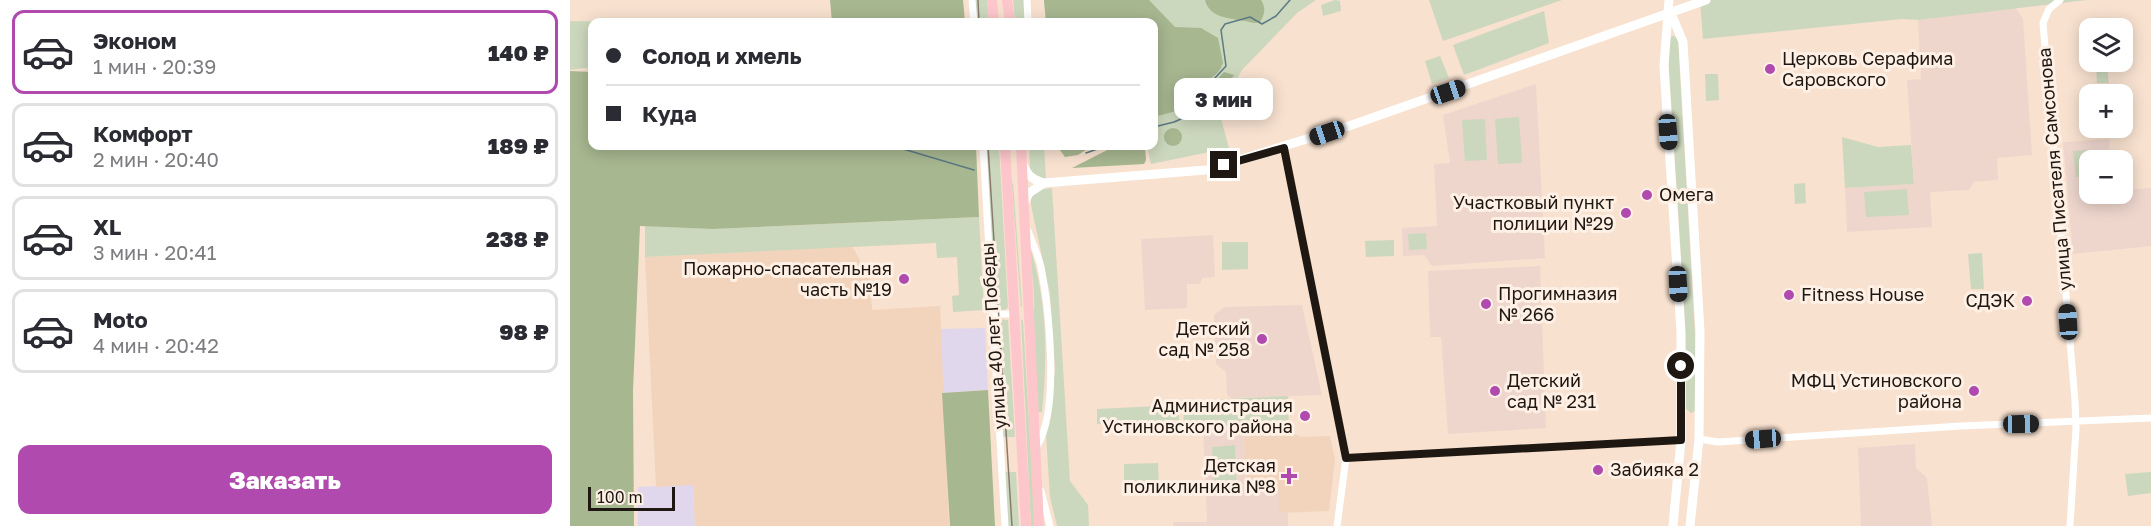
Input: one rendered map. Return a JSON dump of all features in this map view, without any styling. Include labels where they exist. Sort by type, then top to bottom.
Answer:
[{"type":"main road","points":[[992,0],[994,18]]},
{"type":"main road","points":[[1007,0],[1009,18]]},
{"type":"main road","points":[[1669,0],[1670,11],[1664,54],[1681,332],[1681,440],[1673,526]]},
{"type":"main road","points":[[1023,205],[1029,193],[1044,183],[1206,170],[1284,148],[1706,0]]},
{"type":"main road","points":[[1670,11],[1683,42],[1700,331],[1699,439],[1690,526]]},
{"type":"main road","name":"улица 40 лет Победы","points":[[1005,150],[1026,526]]},
{"type":"main road","name":"улица 40 лет Победы","points":[[1021,150],[1039,526]]},
{"type":"main road","points":[[1022,162],[1027,174],[1044,183]]},
{"type":"main road","points":[[1007,178],[1022,178]]},
{"type":"main road","points":[[1015,314],[1029,314]]},
{"type":"main road","points":[[1681,440],[1699,439]]},
{"type":"street","points":[[972,0],[974,18]]},
{"type":"street","points":[[1027,0],[1028,18]]},
{"type":"street","name":"улица Писателя Самсонова","points":[[2060,0],[2049,9],[2043,23],[2075,421],[2070,526]]},
{"type":"street","points":[[1284,148],[1346,458],[1337,526]]},
{"type":"street","name":"улица 40 лет Победы","points":[[982,150],[1005,526]]},
{"type":"street","name":"улица 40 лет Победы","points":[[1024,219],[1040,264],[1052,372],[1044,429],[1035,448]]},
{"type":"street","points":[[993,314],[1015,314]]},
{"type":"street","points":[[1699,439],[1718,442],[2151,418]]},
{"type":"street","points":[[1346,458],[1681,440]]},
{"type":"street","name":"улица 40 лет Победы","points":[[1036,475],[1050,526]]},
{"type":"shaded area","points":[[2015,7],[2023,19],[2032,155],[1997,158],[1998,180],[1974,182],[1969,190],[1930,192],[1932,227],[1847,232],[1845,188],[1914,184],[1907,80],[1921,79],[1918,20]]},
{"type":"shaded area","points":[[1536,84],[1545,258],[1432,266],[1424,255],[1403,256],[1402,228],[1437,226],[1434,164],[1450,163],[1443,115]]},
{"type":"shaded area","points":[[2109,139],[2110,150],[2079,150],[2079,204],[2133,204],[2133,189],[2151,188],[2151,246],[2073,254],[2063,142]]},
{"type":"shaded area","points":[[1213,235],[1215,277],[1202,278],[1200,284],[1187,284],[1187,308],[1145,310],[1141,239]]},
{"type":"shaded area","points":[[852,246],[861,262],[869,262],[872,310],[940,306],[949,526],[695,526],[693,485],[656,487],[645,257]]},
{"type":"shaded area","points":[[1540,266],[1546,428],[1448,434],[1441,337],[1430,337],[1428,271]]},
{"type":"shaded area","name":"Детский сад № 258","points":[[1302,305],[1322,395],[1231,398],[1227,395],[1226,372],[1216,364],[1214,315],[1224,307]]},
{"type":"shaded area","points":[[985,328],[988,390],[942,393],[940,329]]},
{"type":"shaded area","points":[[1244,425],[1246,492],[1279,493],[1279,512],[1288,512],[1288,526],[1173,526],[1173,522],[1207,522],[1203,426]]},
{"type":"shaded area","name":"Детская поликлиника №8","points":[[1261,425],[1277,425],[1301,437],[1330,436],[1335,460],[1329,511],[1279,513],[1246,493],[1244,433],[1260,433]]},
{"type":"shaded area","points":[[1915,444],[1916,468],[1927,478],[1932,526],[1861,526],[1858,448]]},
{"type":"shaded area","points":[[693,484],[695,526],[638,526],[638,487]]},
{"type":"green space","points":[[830,0],[963,0],[965,18],[832,18]]},
{"type":"green space","points":[[975,0],[987,0],[989,18],[977,18]]},
{"type":"green space","points":[[1013,0],[1024,0],[1025,18],[1015,18]]},
{"type":"green space","points":[[1044,0],[1316,0],[1297,13],[1242,70],[1219,111],[1229,148],[1151,164],[1148,150],[1158,150],[1158,18],[1046,18]]},
{"type":"green space","points":[[1044,0],[1149,0],[1175,27],[1201,28],[1218,38],[1223,63],[1211,78],[1193,81],[1183,89],[1185,102],[1180,110],[1158,116],[1158,18],[1046,18]]},
{"type":"green space","points":[[1205,0],[1261,0],[1264,5],[1264,14],[1260,22],[1254,23],[1225,18],[1212,12]]},
{"type":"green space","points":[[1335,0],[1340,1],[1341,11],[1323,16],[1321,5]]},
{"type":"green space","points":[[1429,0],[1562,0],[1443,41]]},
{"type":"green space","points":[[1700,0],[2087,0],[1918,20],[1902,19],[1703,39]]},
{"type":"green space","points":[[1544,11],[1549,43],[1464,75],[1453,45]]},
{"type":"green space","points":[[570,21],[588,21],[588,68],[570,70]]},
{"type":"green space","points":[[1673,36],[1678,38],[1695,334],[1695,411],[1691,413],[1686,409],[1684,304],[1667,38]]},
{"type":"green space","points":[[1440,56],[1449,78],[1432,84],[1425,61]]},
{"type":"green space","points":[[570,71],[588,72],[588,150],[976,150],[979,217],[713,229],[640,226],[633,391],[634,526],[570,526]]},
{"type":"green space","points":[[1224,72],[1234,75],[1217,101],[1210,102],[1206,97],[1209,88]]},
{"type":"green space","points":[[2096,72],[2108,72],[2109,83],[2097,83]]},
{"type":"green space","points":[[1705,74],[1718,74],[1719,100],[1706,101]]},
{"type":"green space","points":[[1519,117],[1522,163],[1498,164],[1495,119]]},
{"type":"green space","points":[[1485,119],[1487,160],[1465,161],[1462,120]]},
{"type":"green space","points":[[1173,128],[1179,131],[1182,137],[1179,143],[1173,146],[1167,143],[1164,137],[1167,131]]},
{"type":"green space","points":[[1842,137],[1878,147],[1911,145],[1914,184],[1845,188]]},
{"type":"green space","points":[[986,150],[999,150],[1008,307],[1005,310],[995,310]]},
{"type":"green space","points":[[1029,150],[1044,150],[1046,179],[1034,176],[1030,169]]},
{"type":"green space","points":[[1060,150],[1086,150],[1078,155],[1065,157]]},
{"type":"green space","points":[[1107,150],[1145,150],[1144,164],[1072,168]]},
{"type":"green space","points":[[2073,151],[2079,151],[2079,177],[2076,177]]},
{"type":"green space","points":[[1013,182],[1022,305],[1021,308],[1012,185]]},
{"type":"green space","points":[[1805,183],[1806,203],[1795,204],[1794,184]]},
{"type":"green space","points":[[1052,188],[1070,481],[1088,505],[1089,526],[1057,526],[1050,497],[1046,435],[1055,370],[1050,294],[1031,196],[1036,190]]},
{"type":"green space","points":[[1907,189],[1909,215],[1866,217],[1864,192]]},
{"type":"green space","points":[[979,217],[984,310],[953,312],[952,296],[959,295],[957,257],[937,258],[936,243],[645,257],[645,226],[713,229]]},
{"type":"green space","points":[[1426,233],[1427,249],[1409,250],[1408,234]]},
{"type":"green space","points":[[1394,240],[1394,256],[1366,257],[1365,241]]},
{"type":"green space","points":[[1222,242],[1248,242],[1248,269],[1222,270]]},
{"type":"green space","points":[[1029,244],[1043,306],[1045,370],[1042,412],[1038,412],[1034,292]]},
{"type":"green space","points":[[1982,253],[1984,289],[1971,289],[1968,254]]},
{"type":"green space","points":[[997,319],[1008,320],[1015,437],[1001,437]]},
{"type":"green space","points":[[1021,319],[1023,321],[1035,526],[1031,526]]},
{"type":"green space","points":[[988,390],[995,526],[950,526],[942,393]]},
{"type":"green space","points":[[1288,396],[1289,431],[1277,425],[1184,427],[1183,401]]},
{"type":"green space","points":[[1179,405],[1179,420],[1097,424],[1097,409]]},
{"type":"green space","points":[[1235,445],[1237,493],[1214,495],[1212,447]]},
{"type":"green space","points":[[1158,463],[1159,490],[1124,490],[1124,464]]},
{"type":"green space","points":[[1004,472],[1016,472],[1019,526],[1007,526]]},
{"type":"green space","points":[[2151,472],[2151,493],[2128,496],[2125,474]]},
{"type":"waterway","points":[[1158,126],[1197,112],[1203,91],[1226,66],[1221,30],[1225,24],[1250,17],[1262,24],[1276,16],[1290,0]]},
{"type":"waterway","points":[[906,150],[974,170]]},
{"type":"waterway","points":[[1086,153],[1095,150]]},
{"type":"tram line","points":[[978,0],[979,18]]},
{"type":"tram line","points":[[988,150],[1012,526]]},
{"type":"place","name":"Церковь Серафима Саровского","points":[[1770,69]]},
{"type":"place","name":"Омега","points":[[1647,195]]},
{"type":"place","name":"Участковый пункт полиции №29","points":[[1626,213]]},
{"type":"place","name":"Пожарно-спасательная часть №19","points":[[904,279]]},
{"type":"place","name":"Fitness House","points":[[1789,295]]},
{"type":"place","name":"СДЭК","points":[[2027,301]]},
{"type":"place","name":"Прогимназия № 266","points":[[1486,304]]},
{"type":"place","name":"Детский сад № 258","points":[[1262,339]]},
{"type":"place","name":"Детский сад № 231","points":[[1495,391]]},
{"type":"place","name":"МФЦ Устиновского района","points":[[1974,391]]},
{"type":"place","name":"Администрация Устиновского района","points":[[1305,416]]},
{"type":"place","name":"Забияка 2","points":[[1598,470]]},
{"type":"place","name":"Детская поликлиника №8","points":[[1289,476]]},
{"type":"route","points":[[1224,165],[1284,148],[1346,458],[1681,440],[1681,366]]}]
